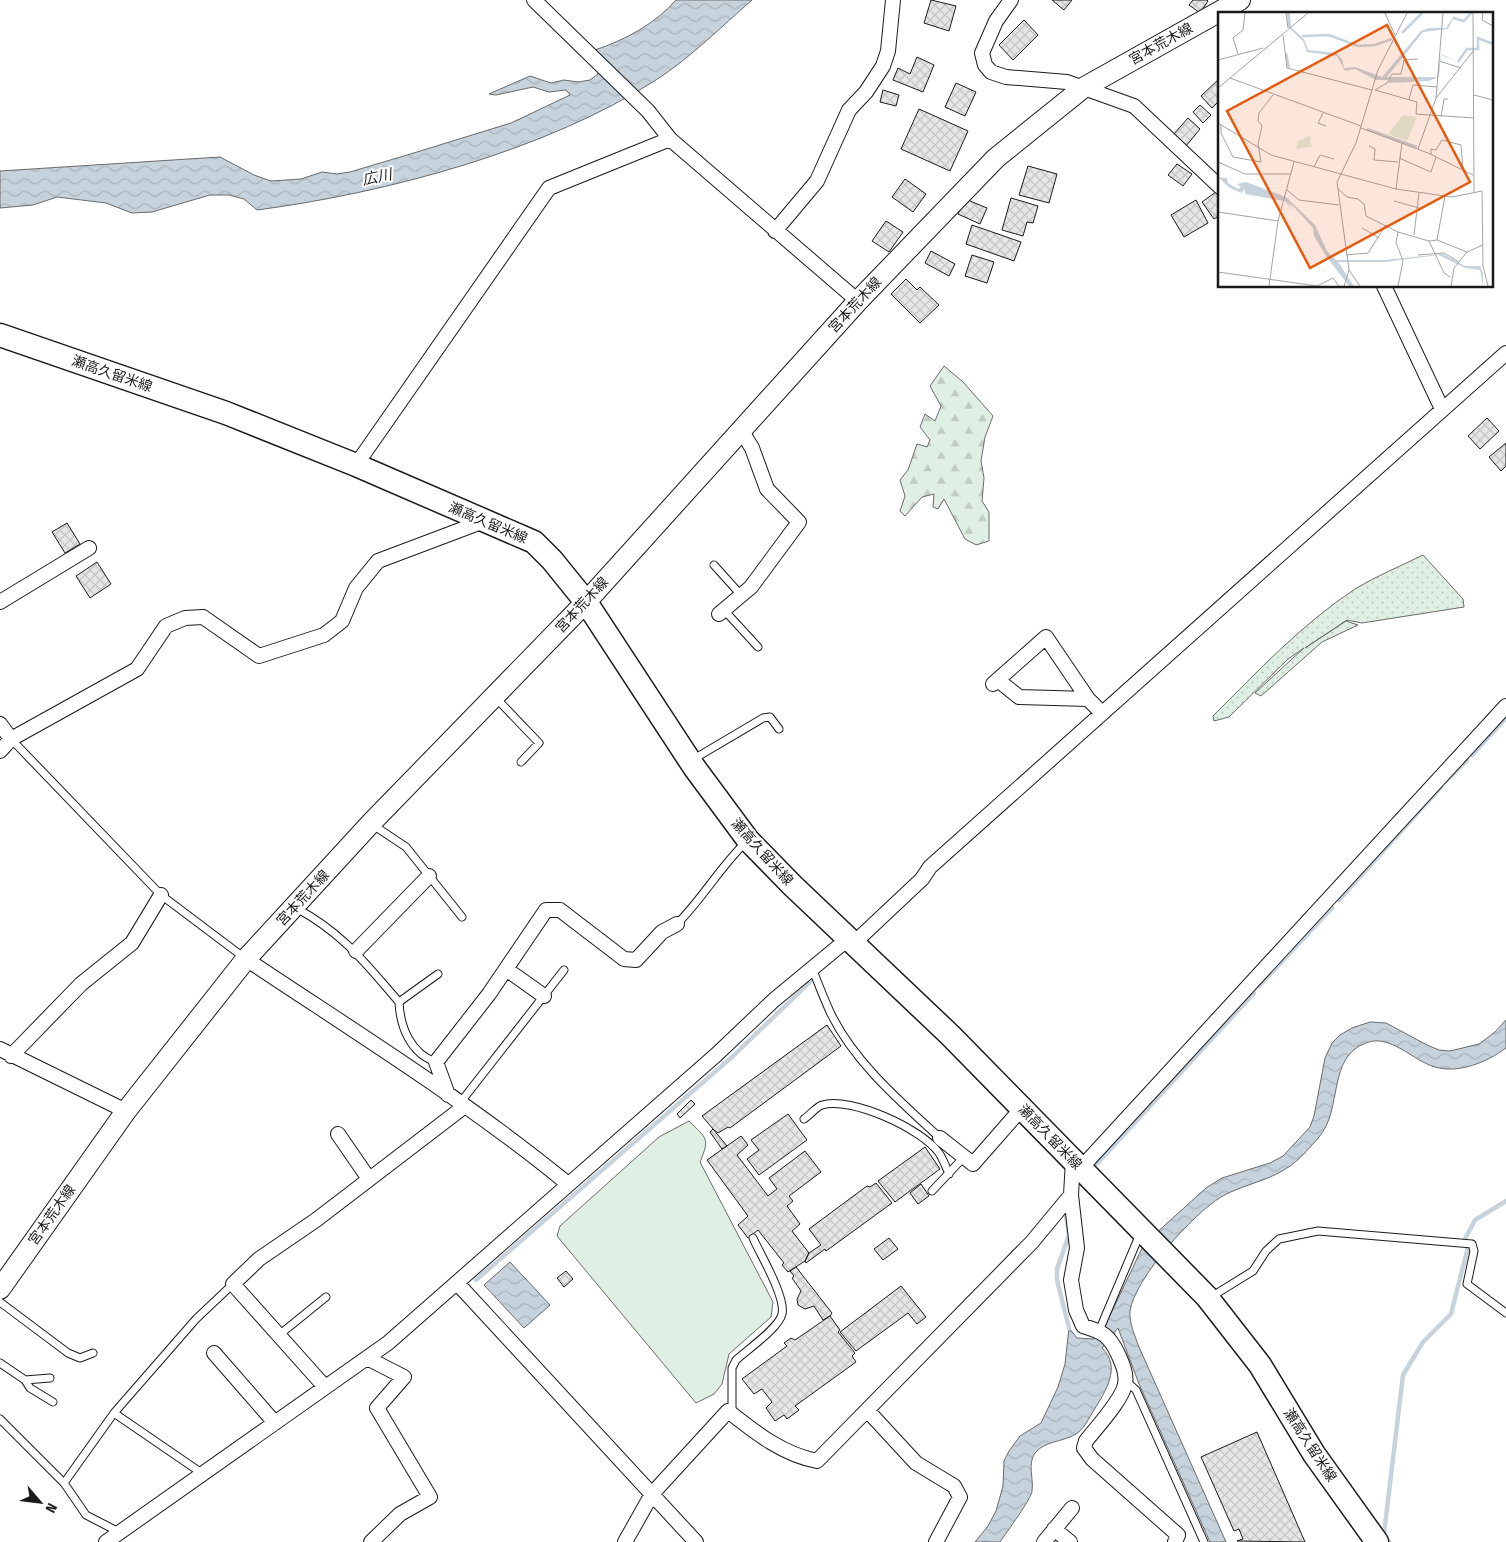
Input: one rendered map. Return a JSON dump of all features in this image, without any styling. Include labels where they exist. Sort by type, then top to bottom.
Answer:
[{"type":"main road","name":"宮本荒木線","points":[[1219,12],[1240,0]]},
{"type":"main road","name":"宮本荒木線","points":[[0,1289],[126,1111],[246,959],[371,824],[586,602],[858,301],[996,158],[1083,88],[1218,12]]},
{"type":"main road","name":"瀬高久留米線","points":[[0,335],[226,413],[356,465],[534,542],[552,560],[586,602],[690,761],[748,840],[1022,1108],[1209,1299],[1260,1366],[1314,1454],[1377,1542]]},
{"type":"street","points":[[534,0],[648,111],[670,139],[858,301]]},
{"type":"street","points":[[775,231],[817,181],[849,110],[866,92],[883,66],[888,51],[893,0]]},
{"type":"street","points":[[1011,0],[996,21],[982,53],[985,64],[991,72],[1006,77],[1067,82],[1134,106],[1218,185]]},
{"type":"street","points":[[356,465],[549,188],[670,139]]},
{"type":"street","points":[[1385,288],[1442,409]]},
{"type":"street","points":[[118,1538],[203,1474],[388,1343],[716,1056],[774,1000],[812,968],[851,940],[922,879],[930,867],[1506,353]]},
{"type":"street","points":[[721,612],[751,587],[799,522],[767,489],[752,448],[741,430]]},
{"type":"street","points":[[0,751],[11,739],[137,669],[166,626],[185,618],[203,617],[259,656],[324,635],[342,620],[356,588],[378,561],[484,521]]},
{"type":"street","points":[[0,602],[89,548]]},
{"type":"street","points":[[1088,699],[1019,697],[995,682],[1046,637],[1088,699],[1102,713]]},
{"type":"street","points":[[1175,1542],[1178,1535],[1092,1459],[1084,1448],[1086,1441],[1118,1398],[1125,1380],[1124,1367],[1111,1339],[1099,1331],[1083,1326],[1076,1310],[1071,1280],[1077,1248],[1071,1195],[1077,1164],[1506,706]]},
{"type":"street","points":[[0,724],[11,739]]},
{"type":"street","points":[[356,951],[429,876]]},
{"type":"street","points":[[126,1111],[5,1052],[81,984],[132,943],[161,895]]},
{"type":"street","points":[[448,1095],[436,1062],[506,969],[546,910],[560,910],[624,960],[636,960],[662,932],[677,924]]},
{"type":"street","points":[[246,959],[520,1144],[568,1184]]},
{"type":"street","points":[[506,969],[544,996]]},
{"type":"street","points":[[325,1387],[233,1284],[259,1259],[316,1220],[462,1104]]},
{"type":"street","points":[[940,1138],[973,1164],[1022,1108]]},
{"type":"street","points":[[338,1134],[369,1179]]},
{"type":"street","points":[[625,1542],[652,1494],[728,1411],[767,1442],[802,1458],[817,1461],[1032,1242],[1071,1195]]},
{"type":"street","points":[[456,1283],[696,1542]]},
{"type":"street","points":[[214,1354],[275,1423]]},
{"type":"street","points":[[367,1358],[404,1377],[377,1408],[430,1497],[400,1514],[371,1542]]},
{"type":"street","points":[[867,1410],[916,1463],[954,1486],[960,1497],[936,1542]]},
{"type":"street","points":[[1044,1542],[1072,1508]]},
{"type":"street","points":[[1054,1529],[1070,1542]]},
{"type":"lane","points":[[714,565],[741,595]]},
{"type":"lane","points":[[721,612],[758,647]]},
{"type":"lane","points":[[494,696],[539,743],[521,762]]},
{"type":"lane","points":[[690,761],[763,718],[770,717],[779,729]]},
{"type":"lane","points":[[11,739],[161,895],[246,959]]},
{"type":"lane","points":[[371,824],[406,847],[462,917]]},
{"type":"lane","points":[[677,924],[696,904],[730,856],[748,840]]},
{"type":"lane","points":[[294,907],[322,922],[356,951],[399,1002],[409,1042],[426,1059],[436,1062]]},
{"type":"lane","points":[[812,968],[831,1014],[850,1045],[905,1106],[940,1138]]},
{"type":"lane","points":[[462,1104],[564,970]]},
{"type":"lane","points":[[399,1002],[438,974]]},
{"type":"lane","points":[[804,1119],[822,1105],[844,1103],[873,1111],[913,1132],[938,1152],[949,1174]]},
{"type":"lane","points":[[932,1191],[964,1157]]},
{"type":"lane","points":[[1209,1299],[1253,1271],[1266,1251],[1279,1239],[1318,1231],[1472,1244],[1474,1251],[1467,1284],[1506,1312]]},
{"type":"lane","points":[[732,1414],[732,1368],[736,1360],[777,1323],[783,1313],[781,1298],[753,1238]]},
{"type":"lane","points":[[1099,1331],[1137,1241]]},
{"type":"lane","points":[[64,1483],[114,1413],[196,1319],[233,1284]]},
{"type":"lane","points":[[279,1335],[326,1297]]},
{"type":"lane","points":[[0,1302],[68,1353],[80,1358],[93,1353]]},
{"type":"lane","points":[[0,1363],[25,1380],[30,1388],[52,1402]]},
{"type":"lane","points":[[25,1380],[50,1378]]},
{"type":"lane","points":[[1125,1380],[1136,1390],[1204,1542]]},
{"type":"lane","points":[[114,1413],[203,1474]]},
{"type":"lane","points":[[0,1419],[64,1483],[86,1515],[118,1538]]},
{"type":"green space","points":[[944,366],[963,382],[993,416],[985,437],[981,461],[984,478],[982,501],[989,512],[989,541],[976,545],[965,539],[944,499],[938,509],[933,507],[934,494],[922,497],[905,516],[900,511],[905,496],[900,480],[908,470],[917,444],[927,447],[930,440],[920,427],[925,414],[935,421],[941,406],[930,386]]},
{"type":"green space","points":[[1423,555],[1463,599],[1464,607],[1362,623],[1347,620],[1305,648],[1346,621],[1358,625],[1322,642],[1261,696],[1255,693],[1304,648],[1288,659],[1229,717],[1214,721],[1213,716],[1263,666],[1317,617],[1363,584]]},
{"type":"green space","points":[[689,1121],[705,1139],[705,1148],[700,1162],[773,1302],[771,1317],[729,1354],[722,1384],[714,1394],[696,1403],[557,1236],[560,1226],[659,1137]]},
{"type":"water","name":"広川","points":[[676,0],[752,0],[693,52],[656,80],[612,105],[565,128],[515,148],[463,165],[411,180],[358,192],[257,210],[244,199],[229,195],[210,195],[152,212],[132,213],[106,203],[57,197],[33,205],[0,208],[0,171],[220,157],[254,175],[271,181],[301,179],[322,172],[337,174],[350,172],[417,152],[511,123],[570,95],[566,90],[549,92],[533,87],[496,95],[489,94],[530,76],[551,83],[564,80],[578,82],[590,80],[598,74],[595,50],[649,24]]},
{"type":"water","points":[[1506,1020],[1506,1048],[1482,1062],[1463,1068],[1444,1069],[1435,1067],[1384,1042],[1366,1043],[1354,1050],[1340,1072],[1331,1112],[1319,1137],[1296,1162],[1279,1173],[1237,1189],[1209,1205],[1167,1248],[1142,1282],[1134,1297],[1130,1311],[1130,1320],[1139,1347],[1226,1542],[1210,1542],[1139,1384],[1118,1328],[1102,1348],[1108,1355],[1111,1363],[1110,1379],[1103,1395],[1086,1423],[1071,1437],[1043,1446],[1035,1453],[1031,1462],[1031,1495],[1000,1542],[975,1542],[988,1526],[996,1511],[1003,1486],[1004,1461],[1009,1451],[1020,1436],[1041,1423],[1058,1387],[1065,1364],[1069,1328],[1077,1338],[1093,1339],[1104,1328],[1144,1244],[1206,1188],[1222,1178],[1270,1163],[1283,1156],[1310,1127],[1314,1116],[1325,1058],[1332,1043],[1340,1035],[1352,1028],[1370,1022],[1386,1023],[1427,1045],[1439,1050],[1450,1051],[1479,1044],[1495,1032]]},
{"type":"water","points":[[510,1262],[550,1305],[524,1328],[484,1285]]},
{"type":"building","points":[[931,0],[956,6],[949,31],[924,23]]},
{"type":"building","points":[[1052,0],[1072,0],[1064,10]]},
{"type":"building","points":[[1193,0],[1208,1],[1200,13],[1189,5]]},
{"type":"building","points":[[1024,20],[1038,35],[1013,60],[999,45]]},
{"type":"building","points":[[917,57],[934,65],[923,92],[893,80],[898,68],[910,74]]},
{"type":"building","points":[[1218,80],[1218,102],[1212,108],[1201,96]]},
{"type":"building","points":[[956,83],[976,92],[965,116],[945,107]]},
{"type":"building","points":[[883,90],[899,95],[896,106],[880,102]]},
{"type":"building","points":[[1200,105],[1211,115],[1203,123],[1193,112]]},
{"type":"building","points":[[919,109],[968,131],[950,171],[901,149]]},
{"type":"building","points":[[1188,118],[1200,129],[1186,146],[1173,135]]},
{"type":"building","points":[[1177,164],[1192,174],[1183,186],[1168,175]]},
{"type":"building","points":[[1028,166],[1057,174],[1049,203],[1019,195]]},
{"type":"building","points":[[905,179],[926,194],[913,212],[892,197]]},
{"type":"building","points":[[1218,190],[1218,216],[1214,219],[1202,202]]},
{"type":"building","points":[[1011,198],[1038,206],[1033,223],[1027,222],[1023,236],[1002,230]]},
{"type":"building","points":[[965,199],[987,208],[980,224],[958,214]]},
{"type":"building","points":[[1196,200],[1208,223],[1184,237],[1171,215]]},
{"type":"building","points":[[886,221],[903,232],[889,252],[872,241]]},
{"type":"building","points":[[972,225],[1021,242],[1014,261],[966,244]]},
{"type":"building","points":[[931,251],[955,264],[949,276],[925,263]]},
{"type":"building","points":[[972,255],[994,262],[987,283],[965,276]]},
{"type":"building","points":[[906,279],[917,290],[920,287],[939,305],[920,323],[891,294]]},
{"type":"building","points":[[1487,418],[1499,431],[1480,449],[1468,436]]},
{"type":"building","points":[[1506,443],[1506,466],[1501,471],[1489,457]]},
{"type":"building","points":[[67,523],[80,544],[65,553],[52,532]]},
{"type":"building","points":[[97,562],[111,584],[90,598],[76,576]]},
{"type":"building","points":[[827,1025],[841,1046],[730,1128],[728,1127],[718,1133],[702,1116]]},
{"type":"building","points":[[691,1100],[695,1104],[680,1118],[677,1114]]},
{"type":"building","points":[[788,1114],[807,1140],[759,1175],[747,1159],[759,1150],[751,1140]]},
{"type":"building","points":[[713,1129],[727,1146],[722,1149],[710,1132]]},
{"type":"building","points":[[741,1136],[748,1145],[737,1155],[768,1196],[777,1189],[769,1178],[805,1151],[821,1172],[789,1196],[793,1201],[787,1206],[800,1224],[792,1231],[809,1253],[805,1261],[788,1272],[782,1265],[784,1263],[758,1230],[748,1238],[738,1225],[748,1216],[707,1160]]},
{"type":"building","points":[[925,1147],[940,1169],[895,1202],[878,1181]]},
{"type":"building","points":[[876,1183],[892,1203],[826,1251],[825,1249],[806,1263],[805,1261],[809,1253],[821,1245],[809,1229],[867,1186],[870,1187]]},
{"type":"building","points":[[921,1184],[929,1196],[918,1204],[910,1193]]},
{"type":"building","points":[[889,1238],[898,1249],[883,1260],[874,1249]]},
{"type":"building","points":[[796,1267],[832,1313],[830,1316],[823,1320],[814,1306],[805,1309],[798,1305],[797,1299],[801,1291],[792,1278],[794,1276],[790,1271]]},
{"type":"building","points":[[566,1271],[573,1279],[564,1287],[557,1278]]},
{"type":"building","points":[[901,1286],[926,1317],[917,1324],[908,1313],[856,1351],[840,1332]]},
{"type":"building","points":[[830,1316],[840,1330],[838,1332],[855,1353],[852,1356],[856,1362],[795,1406],[799,1410],[787,1419],[784,1415],[775,1421],[766,1408],[772,1402],[762,1389],[754,1394],[742,1379],[787,1346],[784,1343],[791,1338],[795,1340]]},
{"type":"building","points":[[1257,1432],[1305,1542],[1237,1541],[1243,1539],[1239,1529],[1234,1531],[1201,1457]]},
{"type":"waterway","points":[[1472,755],[1506,718]]},
{"type":"waterway","points":[[1447,780],[1467,760]]},
{"type":"waterway","points":[[1339,900],[1441,787]]},
{"type":"waterway","points":[[1259,986],[1332,908]]},
{"type":"waterway","points":[[476,1280],[732,1057],[810,982]]},
{"type":"waterway","points":[[1098,1171],[1094,1167],[1254,993]]},
{"type":"waterway","points":[[1465,1239],[1475,1220],[1506,1201]]},
{"type":"waterway","points":[[1065,1209],[1069,1235],[1057,1269],[1057,1280],[1069,1328]]},
{"type":"waterway","points":[[1389,1542],[1384,1534],[1403,1375],[1423,1342],[1451,1314],[1468,1247]]}]
